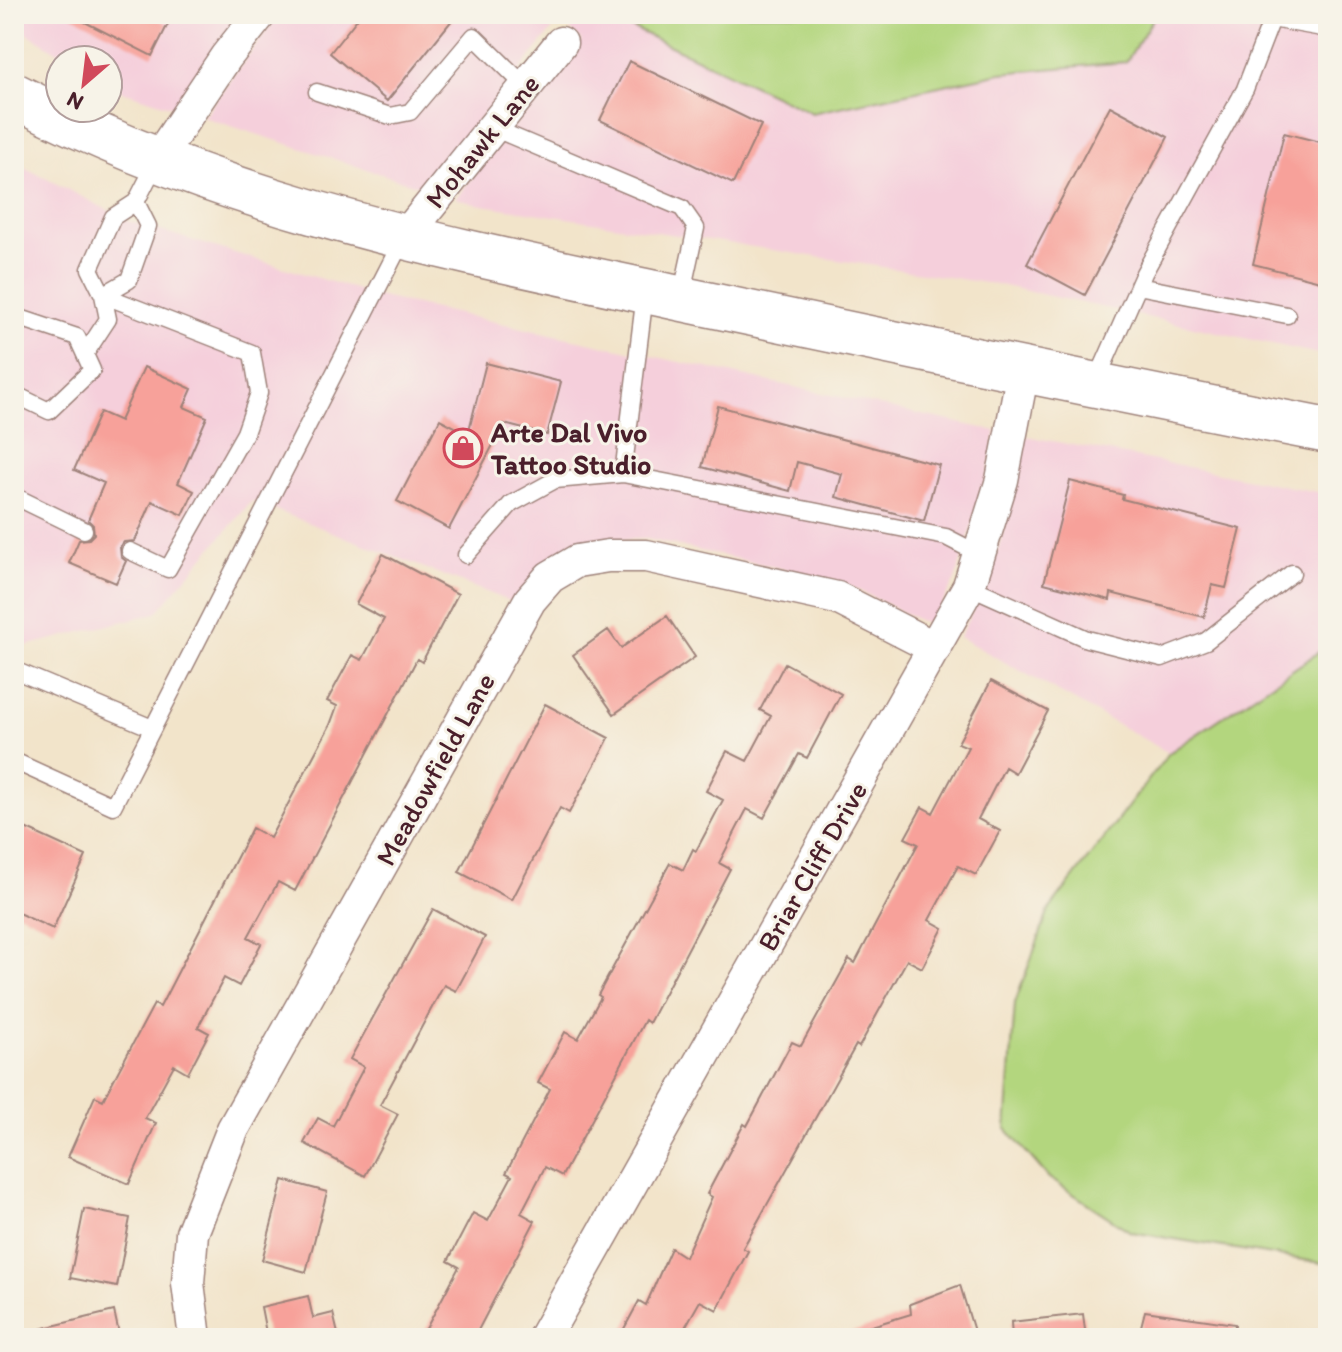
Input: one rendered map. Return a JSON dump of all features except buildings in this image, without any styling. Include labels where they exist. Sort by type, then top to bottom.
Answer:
[{"type":"main road","points":[[14,95],[157,160],[297,210],[403,239],[1023,371],[1328,431]]},
{"type":"street","points":[[157,160],[226,57],[260,14]]},
{"type":"street","name":"Mohawk Lane","points":[[403,239],[561,43]]},
{"type":"street","name":"Briar Cliff Drive","points":[[544,1338],[969,586],[1002,480],[1023,371]]},
{"type":"street","name":"Meadowfield Lane","points":[[195,1338],[188,1283],[192,1233],[233,1129],[530,600],[550,577],[577,561],[646,556],[837,598],[935,648]]},
{"type":"lane","points":[[1094,385],[1138,286],[1245,89],[1272,19],[1328,29]]},
{"type":"lane","points":[[317,92],[390,116],[410,112],[474,36],[526,87]]},
{"type":"lane","points":[[493,128],[682,208],[696,228],[663,295],[623,474]]},
{"type":"lane","points":[[85,354],[108,319],[103,295],[90,269],[113,217],[136,202],[157,160]]},
{"type":"lane","points":[[103,295],[129,280],[148,226],[136,202]]},
{"type":"lane","points":[[14,761],[113,806],[403,239]]},
{"type":"lane","points":[[1138,286],[1287,315]]},
{"type":"lane","points":[[103,295],[252,353],[259,393],[245,433],[168,569],[130,551]]},
{"type":"lane","points":[[14,316],[77,337],[92,370],[49,411],[14,394]]},
{"type":"lane","points":[[466,555],[511,504],[555,480],[623,474],[946,537],[981,555]]},
{"type":"lane","points":[[14,496],[84,530]]},
{"type":"lane","points":[[969,586],[1087,639],[1162,658],[1206,641],[1292,573]]},
{"type":"lane","points":[[14,670],[152,728]]},
{"type":"shaded area","points":[[14,14],[240,14],[173,107],[124,92],[124,44],[45,44],[14,25]]},
{"type":"shaded area","points":[[279,14],[603,14],[812,113],[1001,73],[1126,62],[1156,14],[1328,14],[1328,356],[999,285],[476,204],[456,198],[582,41],[560,20],[425,188],[203,117]]},
{"type":"shaded area","points":[[14,162],[131,222],[385,298],[996,431],[987,478],[955,580],[930,626],[842,582],[647,539],[607,540],[571,547],[512,602],[252,501],[156,613],[14,649]]},
{"type":"shaded area","points":[[1026,436],[1328,494],[1328,646],[1169,753],[959,637],[982,593],[998,551]]},
{"type":"green space","points":[[603,14],[1156,14],[1126,62],[1001,73],[812,113]]},
{"type":"green space","points":[[1328,646],[1328,1264],[1131,1232],[1049,1178],[1006,1129],[1015,1003],[1049,910],[1169,753]]},
{"type":"place","name":"Arte Dal Vivo Tattoo Studio","points":[[463,448]]}]
